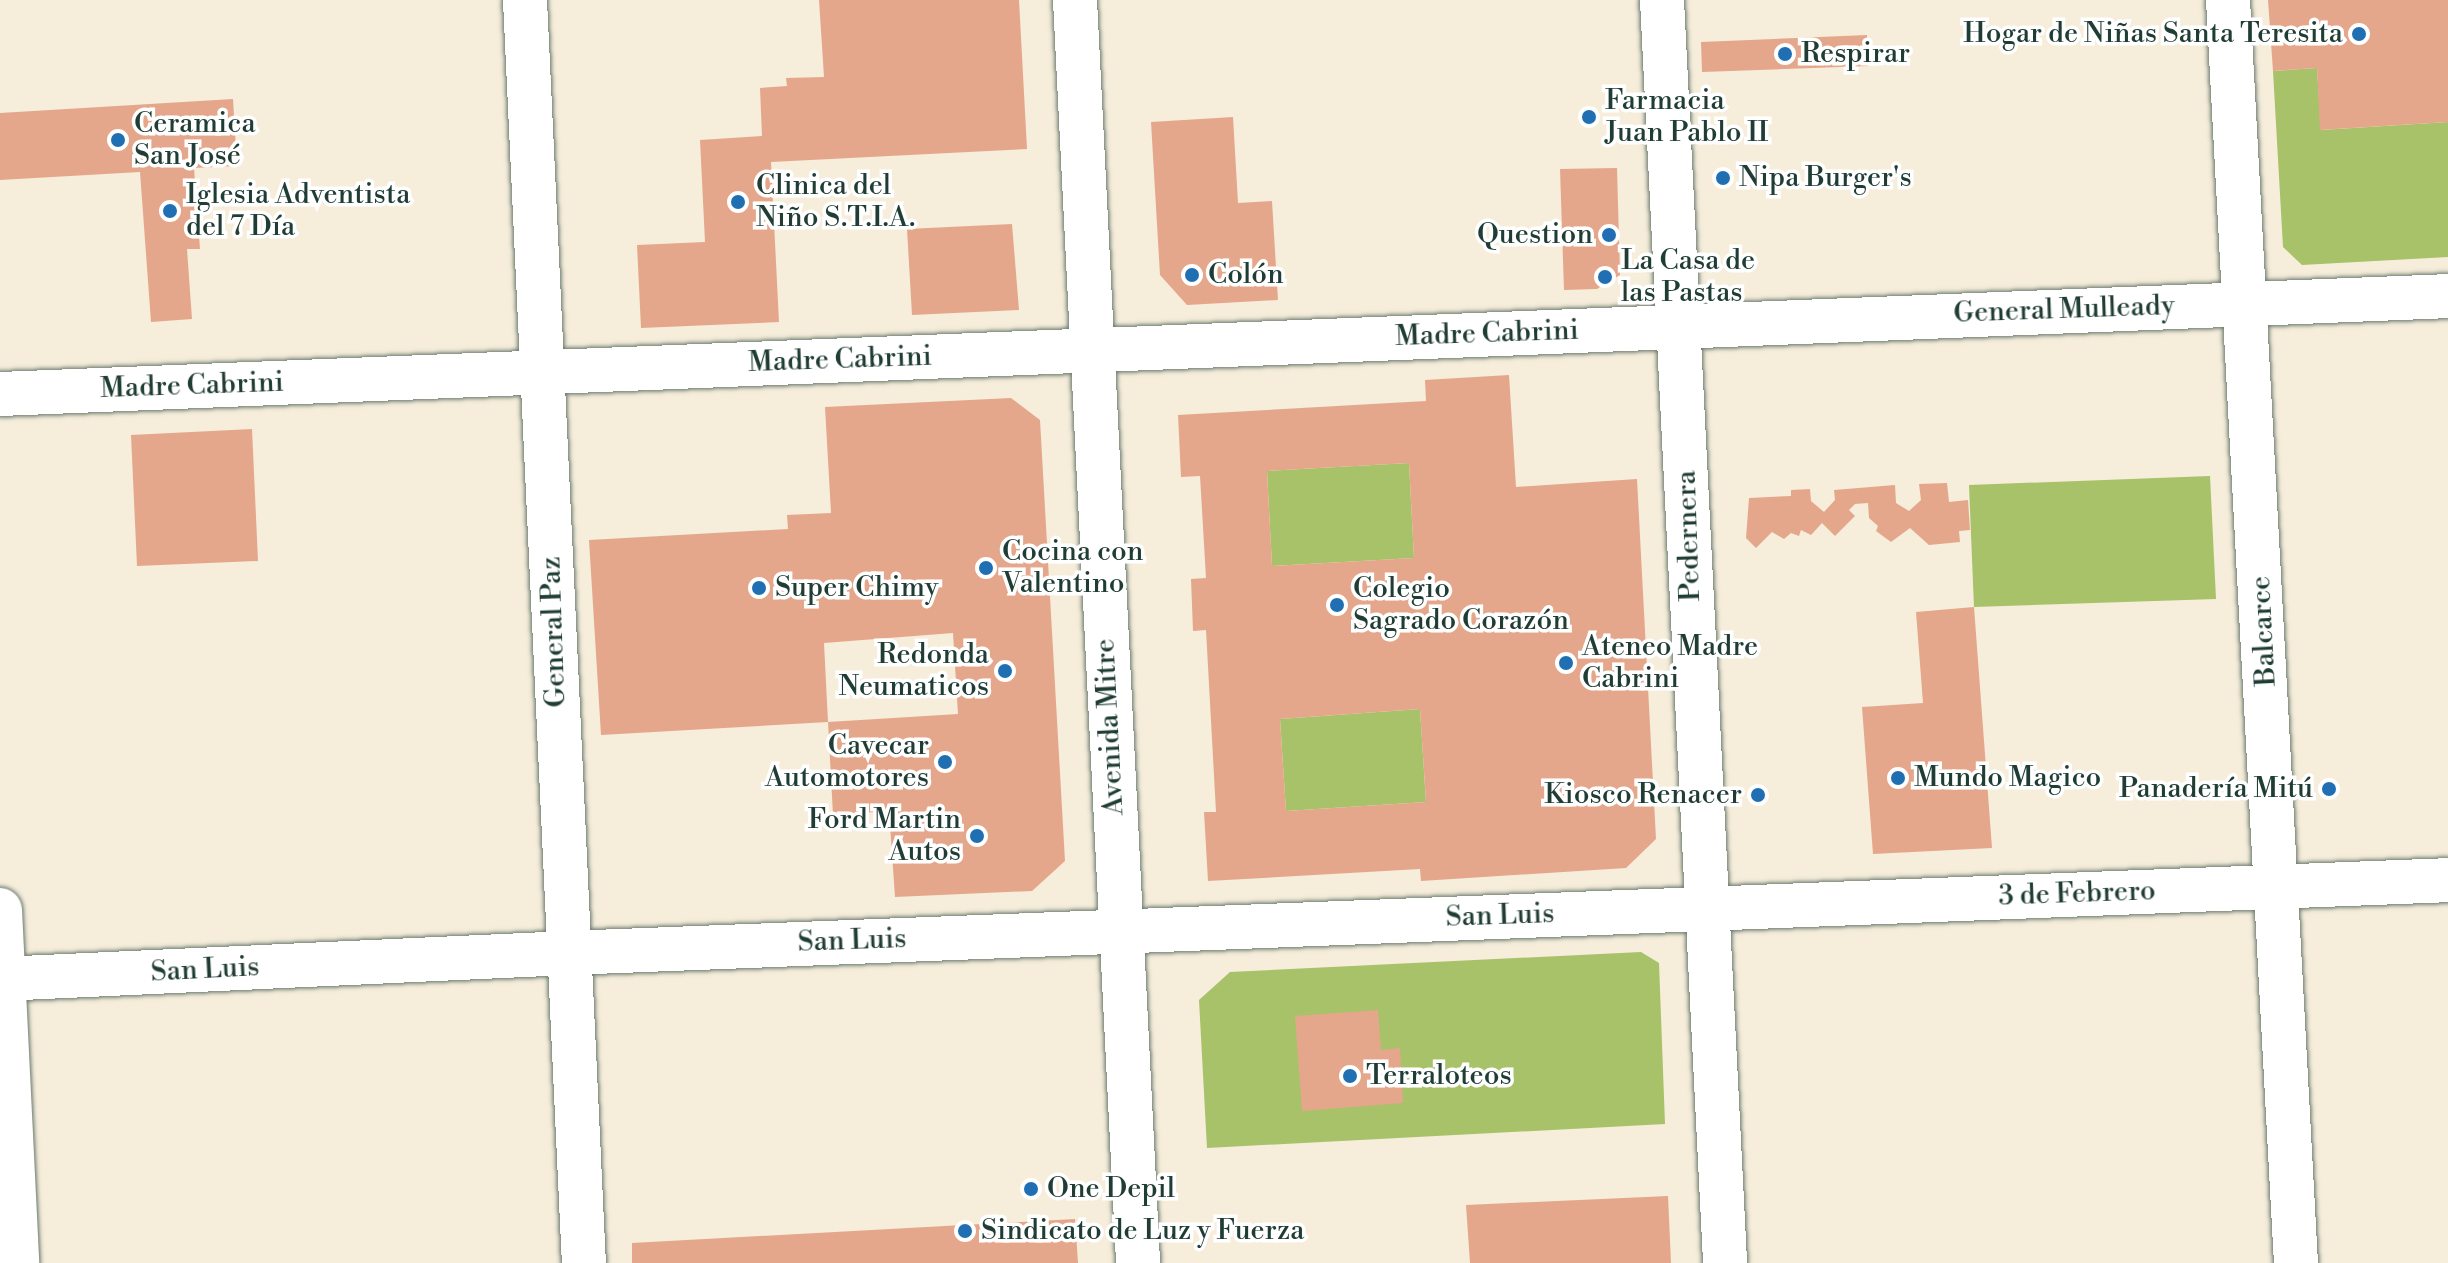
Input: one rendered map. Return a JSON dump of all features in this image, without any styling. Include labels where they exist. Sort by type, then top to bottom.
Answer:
[{"type":"street","name":"General Paz","points":[[525,0],[584,1263]]},
{"type":"street","name":"Avenida Mitre","points":[[1075,0],[1138,1263]]},
{"type":"street","name":"Pedernera","points":[[1662,0],[1725,1263]]},
{"type":"street","name":"Balcarce","points":[[2228,0],[2296,1263]]},
{"type":"street","name":"General Mulleady","points":[[1680,326],[2448,296]]},
{"type":"street","name":"Madre Cabrini","points":[[0,394],[1680,326]]},
{"type":"street","name":"3 de Febrero","points":[[1705,909],[2448,880]]},
{"type":"street","name":"San Luis","points":[[2,979],[568,953],[1705,909]]},
{"type":"street","points":[[0,910],[17,1263]]},
{"type":"green space","points":[[2317,68],[2321,130],[2448,122],[2448,257],[2302,265],[2283,247],[2273,71]]},
{"type":"green space","points":[[1409,463],[1414,558],[1272,566],[1267,471]]},
{"type":"green space","points":[[2210,476],[2216,599],[1974,607],[1969,485]]},
{"type":"green space","points":[[1420,709],[1426,802],[1286,811],[1280,719]]},
{"type":"green space","points":[[1641,952],[1659,963],[1665,1124],[1207,1148],[1199,1000],[1230,972]]},
{"type":"building","name":"Clinica del Niño S.T.I.A.","points":[[819,0],[1019,0],[1027,149],[771,162],[779,322],[641,328],[637,245],[705,242],[700,140],[762,136],[760,88],[787,86],[786,78],[824,77]]},
{"type":"building","name":"Hogar de Niñas Santa Teresita","points":[[2268,0],[2448,0],[2448,122],[2320,130],[2317,68],[2273,71]]},
{"type":"building","name":"Respirar","points":[[1867,35],[1868,66],[1702,72],[1701,42]]},
{"type":"building","name":"Ceramica San José","points":[[233,99],[237,166],[194,168],[200,249],[187,249],[192,319],[151,322],[140,172],[0,180],[0,113]]},
{"type":"building","points":[[1233,117],[1238,203],[1272,201],[1278,300],[1187,305],[1160,275],[1151,122]]},
{"type":"building","points":[[1617,168],[1620,275],[1597,289],[1564,290],[1560,169]]},
{"type":"building","points":[[1012,224],[1019,310],[912,315],[907,229]]},
{"type":"building","name":"Colegio Sagrado Corazón","points":[[1509,375],[1516,487],[1637,479],[1656,839],[1626,868],[1421,881],[1420,869],[1208,881],[1204,812],[1216,812],[1206,630],[1193,631],[1191,579],[1206,578],[1200,476],[1181,477],[1178,415],[1426,401],[1425,380]],"holes":[[[1409,463],[1414,558],[1272,566],[1267,471]],[[1420,709],[1426,802],[1286,811],[1280,719]]]},
{"type":"building","points":[[1011,398],[1040,420],[1065,861],[1032,891],[895,897],[889,811],[833,815],[828,722],[601,735],[589,540],[788,529],[787,515],[831,513],[825,407]],"holes":[[[953,633],[958,714],[828,722],[824,643]]]},
{"type":"building","points":[[252,429],[258,561],[137,566],[131,435]]},
{"type":"building","points":[[1947,483],[1949,502],[1968,500],[1970,530],[1959,531],[1960,542],[1929,545],[1910,528],[1891,542],[1876,531],[1878,526],[1869,518],[1868,503],[1855,504],[1849,510],[1855,516],[1835,536],[1822,523],[1811,535],[1801,530],[1799,536],[1791,533],[1784,539],[1772,532],[1756,548],[1746,538],[1749,498],[1791,496],[1791,490],[1810,489],[1811,501],[1824,512],[1835,500],[1834,490],[1895,485],[1896,503],[1909,511],[1921,500],[1919,484]]},
{"type":"building","points":[[1974,607],[1992,848],[1873,854],[1862,707],[1923,703],[1916,612]]},
{"type":"building","name":"Terraloteos","points":[[1378,1010],[1381,1050],[1400,1048],[1403,1103],[1302,1111],[1295,1016]]},
{"type":"building","points":[[1668,1196],[1671,1263],[1470,1263],[1466,1205]]},
{"type":"building","name":"Sindicato de Luz y Fuerza","points":[[1075,1219],[1078,1263],[632,1263],[632,1243]]},
{"type":"place","name":"Hogar de Niñas Santa Teresita","points":[[2359,34]]},
{"type":"place","name":"Respirar","points":[[1785,54]]},
{"type":"place","name":"Farmacia Juan Pablo II","points":[[1589,117]]},
{"type":"place","name":"Ceramica San José","points":[[118,140]]},
{"type":"place","name":"Nipa Burger's","points":[[1723,178]]},
{"type":"place","name":"Clinica del Niño S.T.I.A.","points":[[738,202]]},
{"type":"place","name":"Iglesia Adventista del 7 Día","points":[[170,211]]},
{"type":"place","name":"Question","points":[[1609,235]]},
{"type":"place","name":"Colón","points":[[1192,275]]},
{"type":"place","name":"La Casa de las Pastas","points":[[1605,277]]},
{"type":"place","name":"Cocina con Valentino","points":[[986,568]]},
{"type":"place","name":"Super Chimy","points":[[759,588]]},
{"type":"place","name":"Colegio Sagrado Corazón","points":[[1337,605]]},
{"type":"place","name":"Ateneo Madre Cabrini","points":[[1566,663]]},
{"type":"place","name":"Redonda Neumaticos","points":[[1005,671]]},
{"type":"place","name":"Cavecar Automotores","points":[[945,762]]},
{"type":"place","name":"Mundo Magico","points":[[1898,778]]},
{"type":"place","name":"Panadería Mitú","points":[[2329,789]]},
{"type":"place","name":"Kiosco Renacer","points":[[1758,795]]},
{"type":"place","name":"Ford Martin Autos","points":[[977,836]]},
{"type":"place","name":"Terraloteos","points":[[1350,1076]]},
{"type":"place","name":"One Depil","points":[[1031,1189]]},
{"type":"place","name":"Sindicato de Luz y Fuerza","points":[[965,1231]]}]
